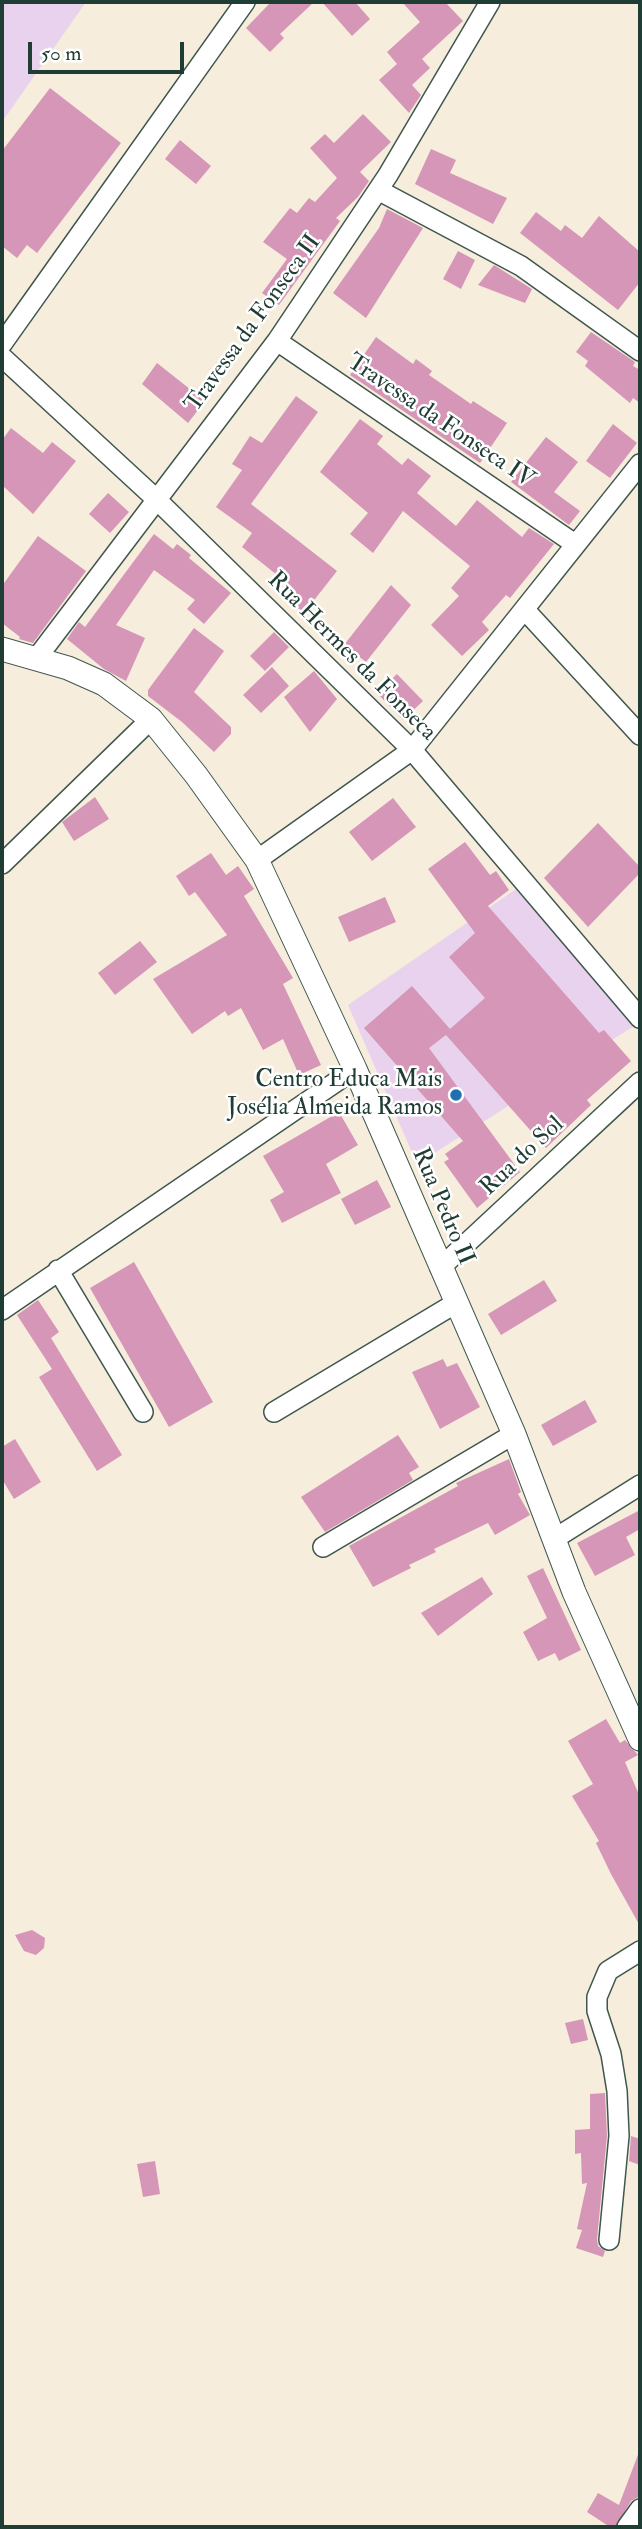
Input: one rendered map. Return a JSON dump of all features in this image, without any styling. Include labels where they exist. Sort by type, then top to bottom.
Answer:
[{"type":"street","points":[[2,344],[245,2]]},
{"type":"street","name":"Travessa da Fonseca II","points":[[36,659],[155,498],[277,341],[379,190],[490,2]]},
{"type":"street","points":[[379,190],[521,266],[640,351]]},
{"type":"street","name":"Travessa da Fonseca IV","points":[[277,341],[575,544]]},
{"type":"street","name":"Rua Hermes da Fonseca","points":[[2,357],[155,498],[412,750],[640,1018]]},
{"type":"street","points":[[257,860],[412,750],[640,464]]},
{"type":"street","points":[[525,610],[640,735]]},
{"type":"street","name":"Rua Pedro II","points":[[2,649],[104,684],[151,719],[196,775],[257,860],[355,1069],[514,1434],[574,1592],[640,1739]]},
{"type":"street","points":[[2,864],[151,719]]},
{"type":"street","points":[[2,1310],[355,1069]]},
{"type":"street","name":"Rua do Sol","points":[[440,1268],[640,1082]]},
{"type":"street","points":[[58,1270],[143,1412]]},
{"type":"street","points":[[274,1412],[456,1303]]},
{"type":"street","points":[[323,1547],[514,1434]]},
{"type":"street","points":[[554,1539],[640,1485]]},
{"type":"street","points":[[609,2240],[619,2136],[617,2091],[611,2054],[597,2011],[597,1997],[608,1971],[640,1951]]},
{"type":"street","points":[[627,2527],[640,2509]]},
{"type":"shaded area","points":[[2,2],[86,2],[2,122]]},
{"type":"shaded area","name":"Centro Educa Mais Josélia Almeida Ramos","points":[[516,889],[634,1026],[417,1164],[348,1005]]},
{"type":"building","points":[[271,2],[314,2],[280,34],[284,38],[270,52],[246,28]]},
{"type":"building","points":[[322,2],[355,2],[370,19],[352,36]]},
{"type":"building","points":[[402,2],[445,2],[463,21],[422,59],[430,68],[412,85],[421,95],[409,113],[379,80],[397,64],[387,52],[420,22]]},
{"type":"building","points":[[50,88],[121,143],[37,253],[27,245],[17,258],[2,246],[2,151]]},
{"type":"building","points":[[363,114],[391,142],[360,172],[369,181],[358,197],[336,218],[340,221],[279,305],[262,293],[287,259],[263,242],[290,208],[297,213],[309,198],[315,202],[337,178],[310,148],[325,134],[334,143]]},
{"type":"building","points":[[180,140],[211,166],[196,184],[165,159]]},
{"type":"building","points":[[431,149],[456,160],[450,173],[507,198],[493,224],[415,184]]},
{"type":"building","points":[[387,209],[423,228],[366,318],[333,293],[379,228]]},
{"type":"building","points":[[536,212],[561,231],[565,225],[582,238],[599,216],[640,252],[640,282],[618,310],[520,233]]},
{"type":"building","points":[[458,251],[475,260],[461,289],[443,279]]},
{"type":"building","points":[[494,265],[532,289],[525,303],[478,285]]},
{"type":"building","points":[[591,332],[635,362],[633,366],[640,370],[640,403],[633,398],[630,403],[585,366],[588,361],[576,352]]},
{"type":"building","points":[[376,337],[413,364],[416,359],[432,371],[429,375],[471,404],[473,401],[507,423],[480,463],[350,375]]},
{"type":"building","points":[[157,363],[205,401],[188,423],[142,384]]},
{"type":"building","points":[[296,396],[318,412],[251,504],[337,571],[304,613],[284,597],[292,587],[242,547],[252,533],[216,507],[242,470],[232,464],[250,436],[262,443]]},
{"type":"building","points":[[360,419],[383,436],[377,444],[402,465],[408,458],[431,476],[417,493],[456,526],[477,500],[522,537],[529,528],[554,544],[510,598],[506,595],[482,622],[489,630],[462,656],[431,625],[459,596],[451,588],[470,566],[403,511],[373,553],[350,534],[368,513],[320,472]]},
{"type":"building","points":[[613,424],[637,443],[610,478],[586,461]]},
{"type":"building","points":[[11,428],[43,453],[52,442],[76,461],[33,514],[2,485],[2,440]]},
{"type":"building","points":[[546,437],[578,462],[554,492],[580,511],[569,525],[511,482]]},
{"type":"building","points":[[108,493],[129,512],[110,533],[89,514]]},
{"type":"building","points":[[154,534],[173,549],[177,544],[191,555],[189,558],[231,593],[204,624],[187,609],[195,600],[154,570],[116,625],[145,638],[126,681],[104,669],[67,639],[79,622],[85,627]]},
{"type":"building","points":[[38,536],[86,571],[33,643],[19,639],[20,637],[2,623],[2,586]]},
{"type":"building","points":[[391,585],[411,605],[366,662],[344,645]]},
{"type":"building","points":[[194,628],[224,651],[194,692],[231,727],[231,734],[214,752],[182,722],[148,696],[148,690]]},
{"type":"building","points":[[274,632],[289,647],[265,671],[250,656]]},
{"type":"building","points":[[272,667],[289,686],[261,713],[243,695]]},
{"type":"building","points":[[314,671],[337,699],[310,732],[284,697]]},
{"type":"building","points":[[397,674],[423,701],[403,720],[377,693]]},
{"type":"building","points":[[95,797],[109,819],[74,841],[62,822]]},
{"type":"building","points":[[393,798],[416,827],[372,861],[349,832]]},
{"type":"building","points":[[598,823],[640,867],[640,873],[588,927],[544,878]]},
{"type":"building","points":[[465,842],[490,875],[496,871],[509,890],[488,906],[599,1033],[604,1030],[631,1061],[587,1100],[591,1105],[546,1148],[446,1035],[429,1048],[520,1172],[477,1208],[444,1162],[449,1159],[445,1154],[463,1141],[364,1028],[412,986],[450,1029],[485,998],[449,957],[475,933],[428,869]]},
{"type":"building","points":[[211,853],[226,875],[238,866],[254,889],[244,896],[293,978],[283,984],[321,1065],[299,1075],[283,1039],[263,1050],[241,1008],[228,1016],[225,1011],[192,1034],[153,979],[227,935],[195,892],[189,896],[176,876]]},
{"type":"building","points":[[385,897],[396,922],[349,942],[338,917]]},
{"type":"building","points":[[140,941],[157,962],[115,995],[98,973]]},
{"type":"building","points":[[339,1112],[358,1145],[326,1164],[341,1193],[282,1223],[270,1200],[284,1192],[263,1156]]},
{"type":"building","points":[[377,1180],[391,1207],[355,1225],[341,1199]]},
{"type":"building","points":[[134,1262],[213,1402],[169,1427],[90,1288]]},
{"type":"building","points":[[544,1280],[557,1301],[501,1335],[488,1314]]},
{"type":"building","points":[[38,1300],[59,1332],[51,1338],[122,1455],[97,1471],[39,1377],[52,1369],[17,1315]]},
{"type":"building","points":[[443,1359],[447,1367],[457,1363],[480,1407],[440,1429],[412,1372]]},
{"type":"building","points":[[585,1400],[597,1422],[553,1446],[541,1425]]},
{"type":"building","points":[[398,1435],[419,1467],[409,1473],[413,1480],[325,1532],[301,1497]]},
{"type":"building","points":[[15,1439],[41,1482],[14,1499],[2,1479],[2,1447]]},
{"type":"building","points":[[509,1459],[521,1492],[518,1494],[530,1515],[495,1535],[488,1523],[434,1549],[436,1552],[409,1565],[411,1568],[373,1587],[349,1546],[458,1486],[456,1483]]},
{"type":"building","points":[[640,1510],[640,1529],[626,1537],[635,1555],[595,1576],[577,1543]]},
{"type":"building","points":[[543,1568],[581,1650],[559,1661],[555,1653],[538,1661],[523,1632],[547,1618],[527,1576]]},
{"type":"building","points":[[482,1577],[493,1594],[438,1636],[421,1613]]},
{"type":"building","points":[[606,1719],[620,1743],[625,1740],[638,1755],[625,1762],[640,1797],[640,1926],[596,1843],[599,1841],[572,1796],[593,1784],[568,1741]]},
{"type":"building","points":[[32,1930],[45,1938],[44,1948],[36,1955],[24,1951],[15,1935]]},
{"type":"building","points":[[583,2019],[588,2040],[571,2044],[565,2023]]},
{"type":"building","points":[[605,2093],[607,2136],[597,2239],[598,2246],[605,2251],[603,2257],[576,2248],[582,2230],[577,2229],[587,2183],[582,2184],[581,2153],[575,2154],[575,2130],[590,2129],[590,2094]]},
{"type":"building","points":[[631,2136],[640,2139],[640,2165],[629,2161]]},
{"type":"building","points":[[155,2161],[160,2194],[143,2197],[137,2164]]},
{"type":"building","points":[[639,2452],[640,2496],[631,2501],[615,2527],[610,2527],[587,2512],[598,2493],[619,2505]]},
{"type":"place","name":"Centro Educa Mais Josélia Almeida Ramos","points":[[456,1095]]}]
